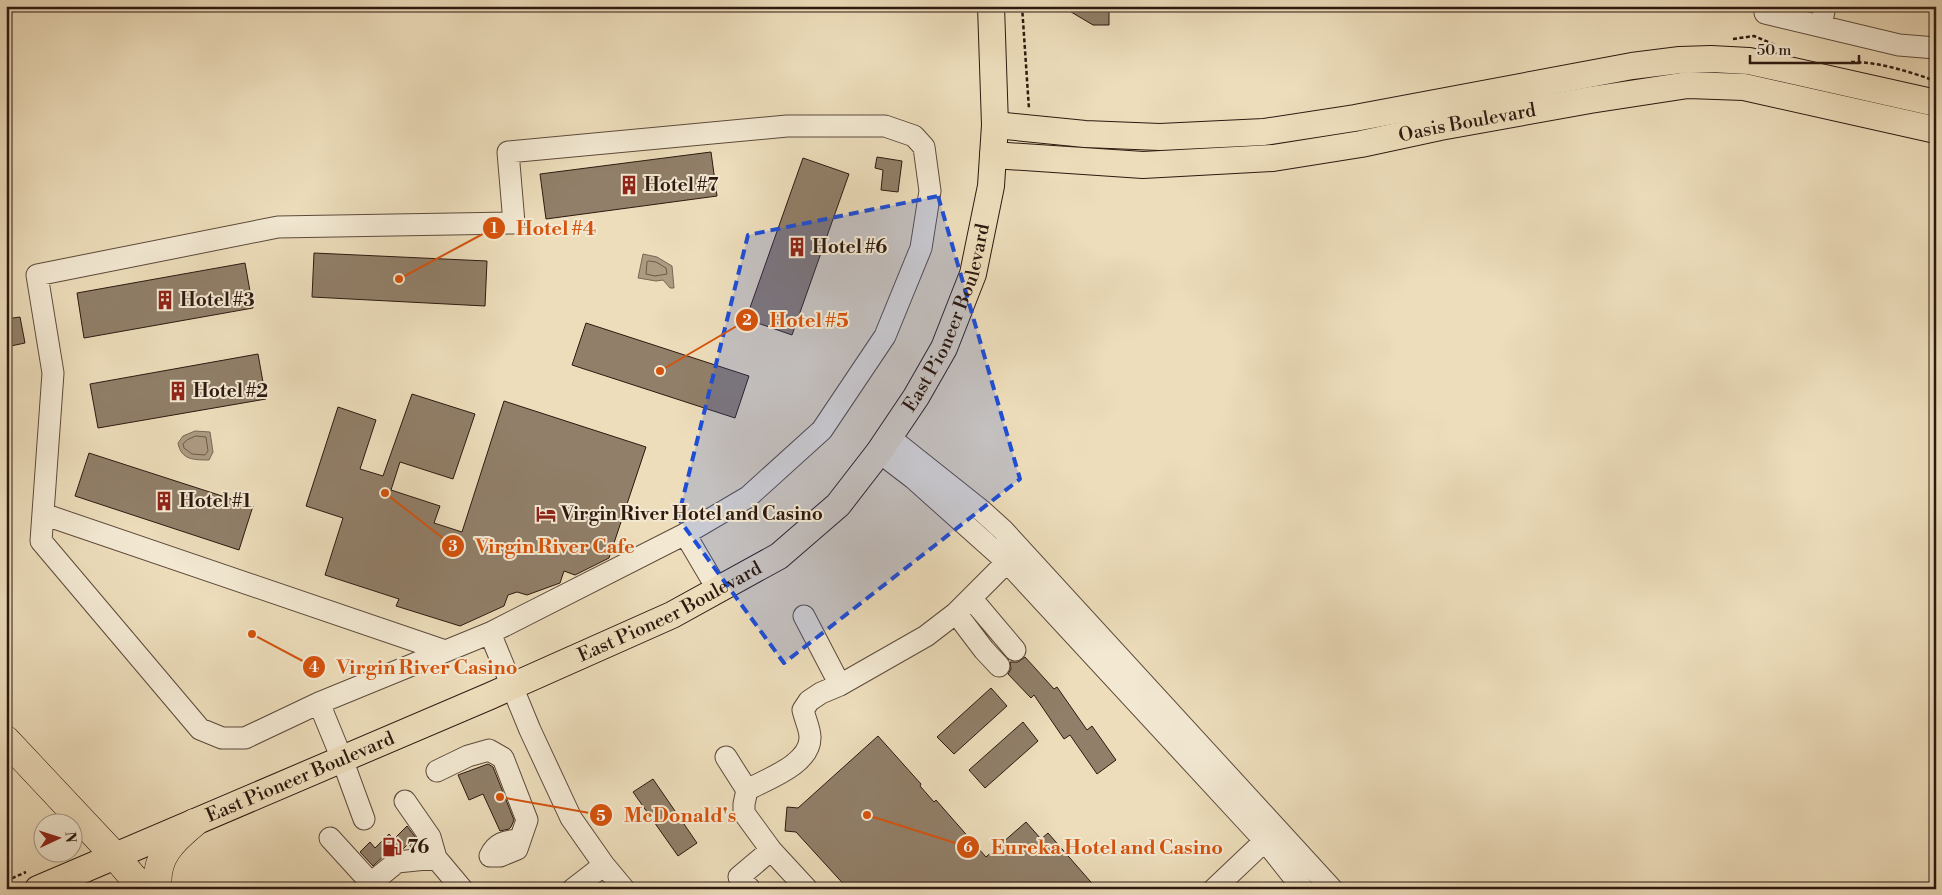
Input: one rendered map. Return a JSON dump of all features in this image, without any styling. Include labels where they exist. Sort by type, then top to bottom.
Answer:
[{"type":"highway","points":[[6,740],[115,856],[143,889]]},
{"type":"highway","points":[[158,889],[157,878],[164,855],[173,841],[194,823]]},
{"type":"main road","name":"East Pioneer Boulevard","points":[[38,889],[512,687],[672,615],[779,556],[838,505],[884,445],[916,397],[944,348],[973,274],[991,186],[994,140],[991,6]]},
{"type":"main road","name":"Oasis Boulevard","points":[[994,140],[1085,134],[1160,137],[1264,132],[1355,118],[1632,66],[1680,60],[1712,59],[1749,62],[1936,103]]},
{"type":"main road","name":"Oasis Boulevard","points":[[994,140],[1143,165],[1273,158],[1361,144],[1440,127],[1580,102],[1688,85],[1744,87],[1936,130]]},
{"type":"street","points":[[1764,13],[1823,16],[1899,44],[1936,48]]},
{"type":"street","points":[[787,126],[885,126],[914,136],[924,148],[930,190],[921,248],[885,336],[822,430],[748,497],[685,534],[490,633],[319,703],[245,738],[222,738],[200,729],[41,541],[43,514],[53,374],[37,276],[278,227],[514,223],[508,152],[787,126]]},
{"type":"street","points":[[884,445],[913,478],[1014,555],[1271,835],[1332,889]]},
{"type":"street","points":[[43,514],[445,652]]},
{"type":"street","points":[[685,534],[718,590]]},
{"type":"street","points":[[747,790],[800,761],[807,750],[810,737],[803,710],[809,701],[926,636],[956,613],[1014,555]]},
{"type":"street","points":[[971,598],[1015,650]]},
{"type":"street","points":[[956,613],[984,650],[999,666]]},
{"type":"street","points":[[804,616],[840,685]]},
{"type":"street","points":[[490,633],[530,730],[571,818],[604,865],[624,889]]},
{"type":"street","points":[[984,650],[1000,634]]},
{"type":"street","points":[[319,703],[364,819]]},
{"type":"street","points":[[437,771],[468,756],[489,750],[503,758],[527,820],[519,840],[509,841],[494,847],[490,856]]},
{"type":"street","points":[[726,757],[747,790],[744,813],[771,850],[807,889]]},
{"type":"street","points":[[405,802],[430,837],[436,858],[462,889]]},
{"type":"street","points":[[1214,889],[1271,835]]},
{"type":"street","points":[[1271,835],[1304,889]]},
{"type":"street","points":[[330,838],[369,886],[397,862],[436,858]]},
{"type":"street","points":[[750,889],[739,877],[771,850]]},
{"type":"street","points":[[572,889],[604,865]]},
{"type":"path","points":[[1022,6],[1029,116]]},
{"type":"path","points":[[1724,39],[1754,36],[1776,46]]},
{"type":"path","points":[[1848,62],[1866,62],[1882,65],[1936,81]]},
{"type":"highlighted area","points":[[938,196],[1020,479],[784,663],[678,518],[748,235]]},
{"type":"water","points":[[643,254],[657,257],[672,266],[674,288],[670,288],[663,280],[656,281],[638,278]]},
{"type":"water","points":[[195,431],[210,432],[213,452],[209,460],[189,458],[180,449],[178,443],[183,436]]},
{"type":"building","points":[[1061,6],[1109,6],[1109,25],[1093,25]]},
{"type":"building","name":"Hotel #7","points":[[711,152],[717,196],[546,219],[540,174]]},
{"type":"building","points":[[877,157],[902,161],[898,192],[881,190],[883,170],[875,168]]},
{"type":"building","name":"Hotel #6","points":[[803,158],[849,174],[792,335],[746,319]]},
{"type":"building","points":[[314,253],[487,261],[485,306],[312,297]]},
{"type":"building","name":"Hotel #3","points":[[245,263],[253,308],[84,338],[77,293]]},
{"type":"building","points":[[20,317],[25,343],[6,347],[6,319]]},
{"type":"building","points":[[586,323],[749,376],[735,418],[572,365]]},
{"type":"building","name":"Hotel #2","points":[[258,354],[266,399],[98,428],[90,384]]},
{"type":"building","name":"Virgin River Hotel and Casino","points":[[412,394],[475,414],[453,479],[400,462],[391,490],[440,506],[434,523],[462,532],[504,401],[646,447],[609,558],[575,575],[564,571],[560,583],[527,595],[517,592],[508,595],[504,606],[460,626],[396,606],[399,599],[325,575],[343,518],[306,506],[338,407],[376,420],[360,469],[383,476]]},
{"type":"building","name":"Hotel #1","points":[[89,453],[253,506],[239,550],[75,496]]},
{"type":"building","points":[[1025,657],[1054,689],[1057,687],[1087,730],[1092,726],[1116,760],[1097,774],[1070,735],[1064,739],[1034,695],[1031,698],[1008,674],[1011,669],[1010,662],[1018,662]]},
{"type":"building","points":[[991,688],[1007,706],[954,754],[937,737]]},
{"type":"building","points":[[1023,722],[1038,741],[985,788],[969,770]]},
{"type":"building","points":[[878,736],[921,784],[920,786],[934,802],[936,800],[986,857],[1026,822],[1041,839],[1048,833],[1097,889],[848,889],[796,832],[785,831],[787,807],[798,808]]},
{"type":"building","points":[[488,764],[493,767],[514,820],[509,829],[500,831],[483,794],[469,800],[458,775]]},
{"type":"building","points":[[653,779],[697,843],[678,856],[633,792]]},
{"type":"building","points":[[407,826],[419,842],[414,848],[408,844],[403,849],[388,852],[373,866],[360,852],[370,842],[375,848],[389,834],[394,839]]},
{"type":"place","name":"Hotel #7","points":[[629,185]]},
{"type":"place","name":"Hotel #6","points":[[797,247]]},
{"type":"place","name":"Hotel #4","points":[[399,279]]},
{"type":"place","name":"Hotel #3","points":[[165,300]]},
{"type":"place","name":"Hotel #5","points":[[660,371]]},
{"type":"place","name":"Hotel #2","points":[[178,391]]},
{"type":"place","name":"Virgin River Cafe","points":[[385,493]]},
{"type":"place","name":"Hotel #1","points":[[164,501]]},
{"type":"place","name":"Virgin River Hotel and Casino","points":[[546,514]]},
{"type":"place","name":"Virgin River Casino","points":[[252,634]]},
{"type":"place","name":"McDonald's","points":[[500,797]]},
{"type":"place","name":"Eureka Hotel and Casino","points":[[867,815]]},
{"type":"place","name":"76","points":[[392,847]]}]
